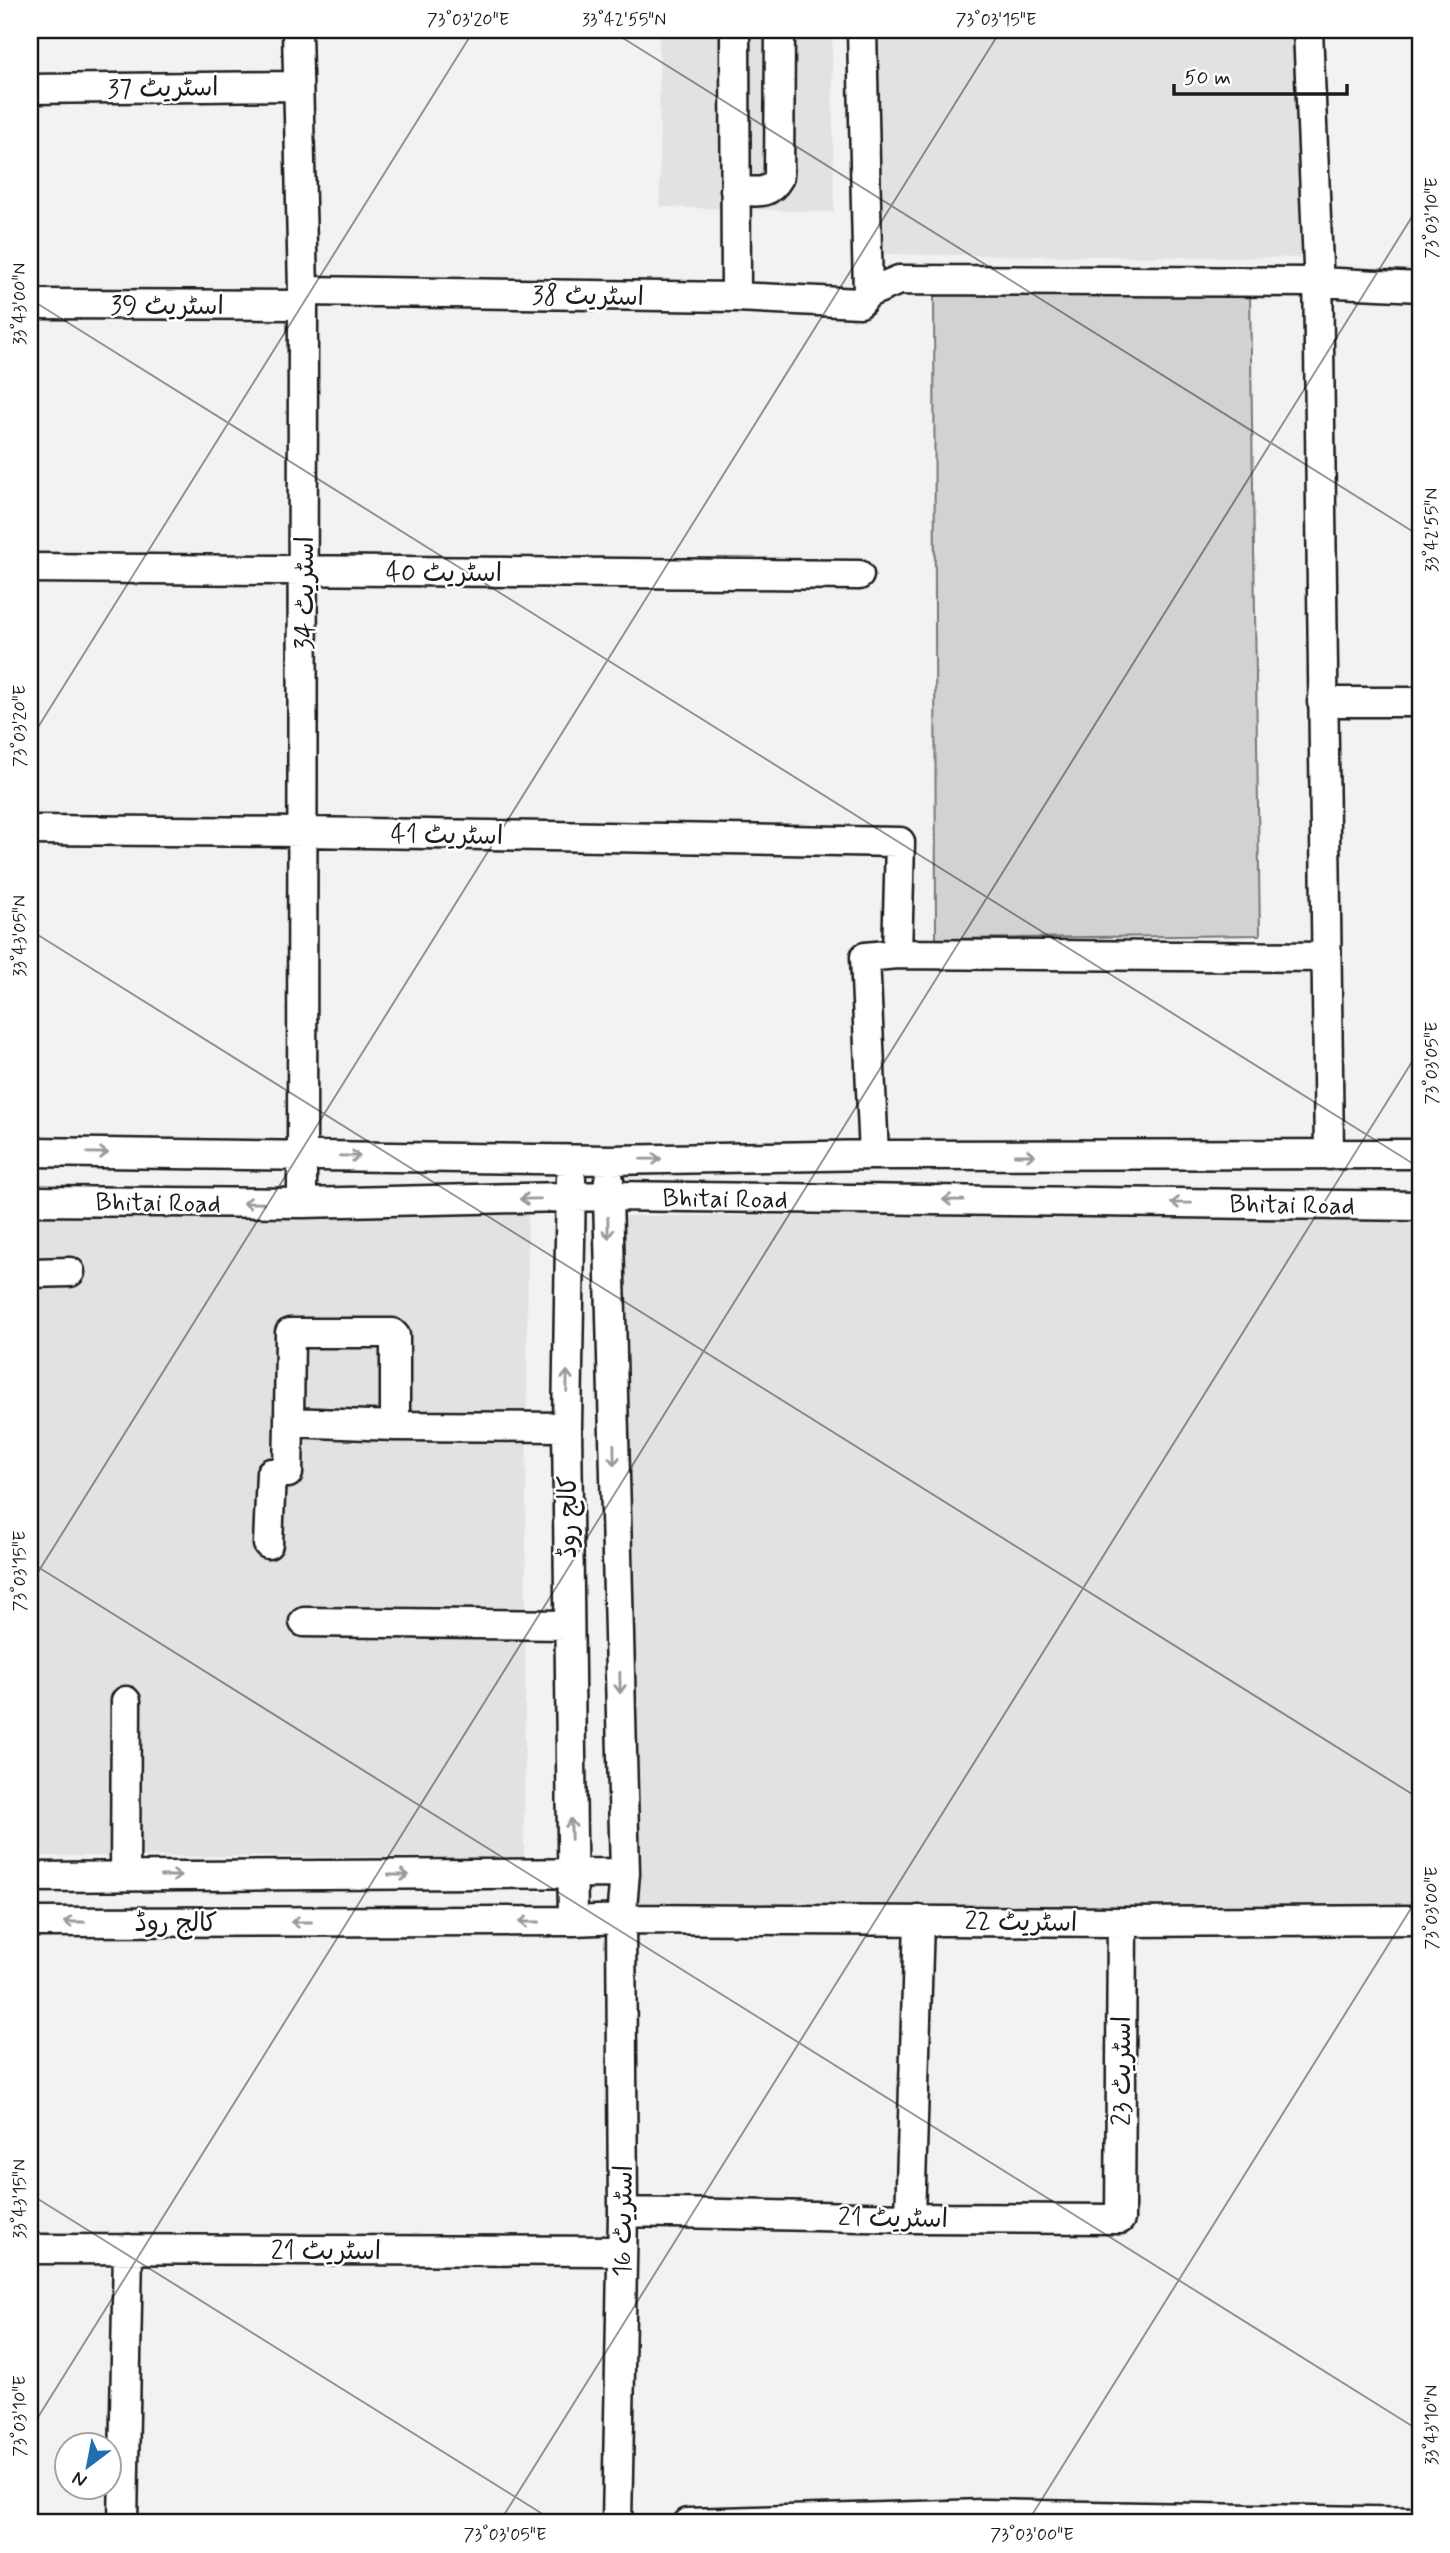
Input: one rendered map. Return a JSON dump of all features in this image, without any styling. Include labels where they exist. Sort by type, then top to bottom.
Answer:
[{"type":"street","name":"اسٹریٹ 34","points":[[297,30],[303,298],[302,1203]]},
{"type":"street","points":[[735,30],[736,297]]},
{"type":"street","points":[[735,190],[763,192],[774,187],[779,177],[780,30]]},
{"type":"street","points":[[862,30],[868,293],[899,280],[1317,282],[1420,287]]},
{"type":"street","points":[[1308,30],[1318,265],[1329,1155]]},
{"type":"street","name":"اسٹریٹ 37","points":[[30,89],[297,86]]},
{"type":"street","name":"اسٹریٹ 38","points":[[303,298],[736,297],[860,303],[868,293]]},
{"type":"street","name":"اسٹریٹ 39","points":[[30,304],[303,298]]},
{"type":"street","name":"اسٹریٹ 40","points":[[30,568],[859,575]]},
{"type":"street","points":[[1322,702],[1420,702]]},
{"type":"street","name":"اسٹریٹ 41","points":[[30,830],[900,842],[897,954]]},
{"type":"street","points":[[874,1155],[865,957],[897,954],[1325,957]]},
{"type":"street","name":"Bhitai Road","points":[[30,1152],[611,1160],[874,1155],[1420,1154]]},
{"type":"street","name":"کالج روڈ","points":[[571,1159],[567,1427],[573,1922]]},
{"type":"street","name":"کالج روڈ","points":[[30,1922],[573,1922],[621,1919],[625,1873],[608,1196],[611,1160]]},
{"type":"street","name":"Bhitai Road","points":[[30,1201],[302,1203],[608,1196],[1420,1206]]},
{"type":"street","points":[[30,1273],[70,1272]]},
{"type":"street","points":[[268,1544],[271,1473],[288,1473],[289,1333],[392,1333],[396,1336],[395,1426]]},
{"type":"street","points":[[289,1422],[567,1427]]},
{"type":"street","points":[[304,1622],[568,1625]]},
{"type":"street","points":[[125,1876],[126,1701]]},
{"type":"street","name":"کالج روڈ","points":[[30,1877],[625,1873]]},
{"type":"street","name":"اسٹریٹ 22","points":[[621,1919],[1122,1923],[1420,1920]]},
{"type":"street","name":"اسٹریٹ 16","points":[[617,2523],[623,2212],[621,1919]]},
{"type":"street","points":[[910,2218],[919,1920]]},
{"type":"street","name":"اسٹریٹ 23","points":[[1120,2219],[1122,1923]]},
{"type":"street","name":"اسٹریٹ 21","points":[[623,2212],[1120,2219]]},
{"type":"street","name":"اسٹریٹ 21","points":[[30,2249],[622,2251]]},
{"type":"street","points":[[123,2523],[128,2249]]},
{"type":"street","points":[[688,2523],[983,2514],[1420,2522]]},
{"type":"shaded area","points":[[659,30],[832,30],[834,212],[660,207]]},
{"type":"shaded area","points":[[859,30],[1302,30],[1307,258],[859,254]]},
{"type":"shaded area","points":[[934,288],[1250,292],[1260,935],[936,939]]},
{"type":"shaded area","points":[[528,1214],[524,1857],[30,1856],[30,1215]]},
{"type":"shaded area","points":[[1420,1214],[1420,1908],[609,1903],[604,1216]]},
{"type":"shaded area","points":[[606,2518],[590,2523],[411,2523]]}]
